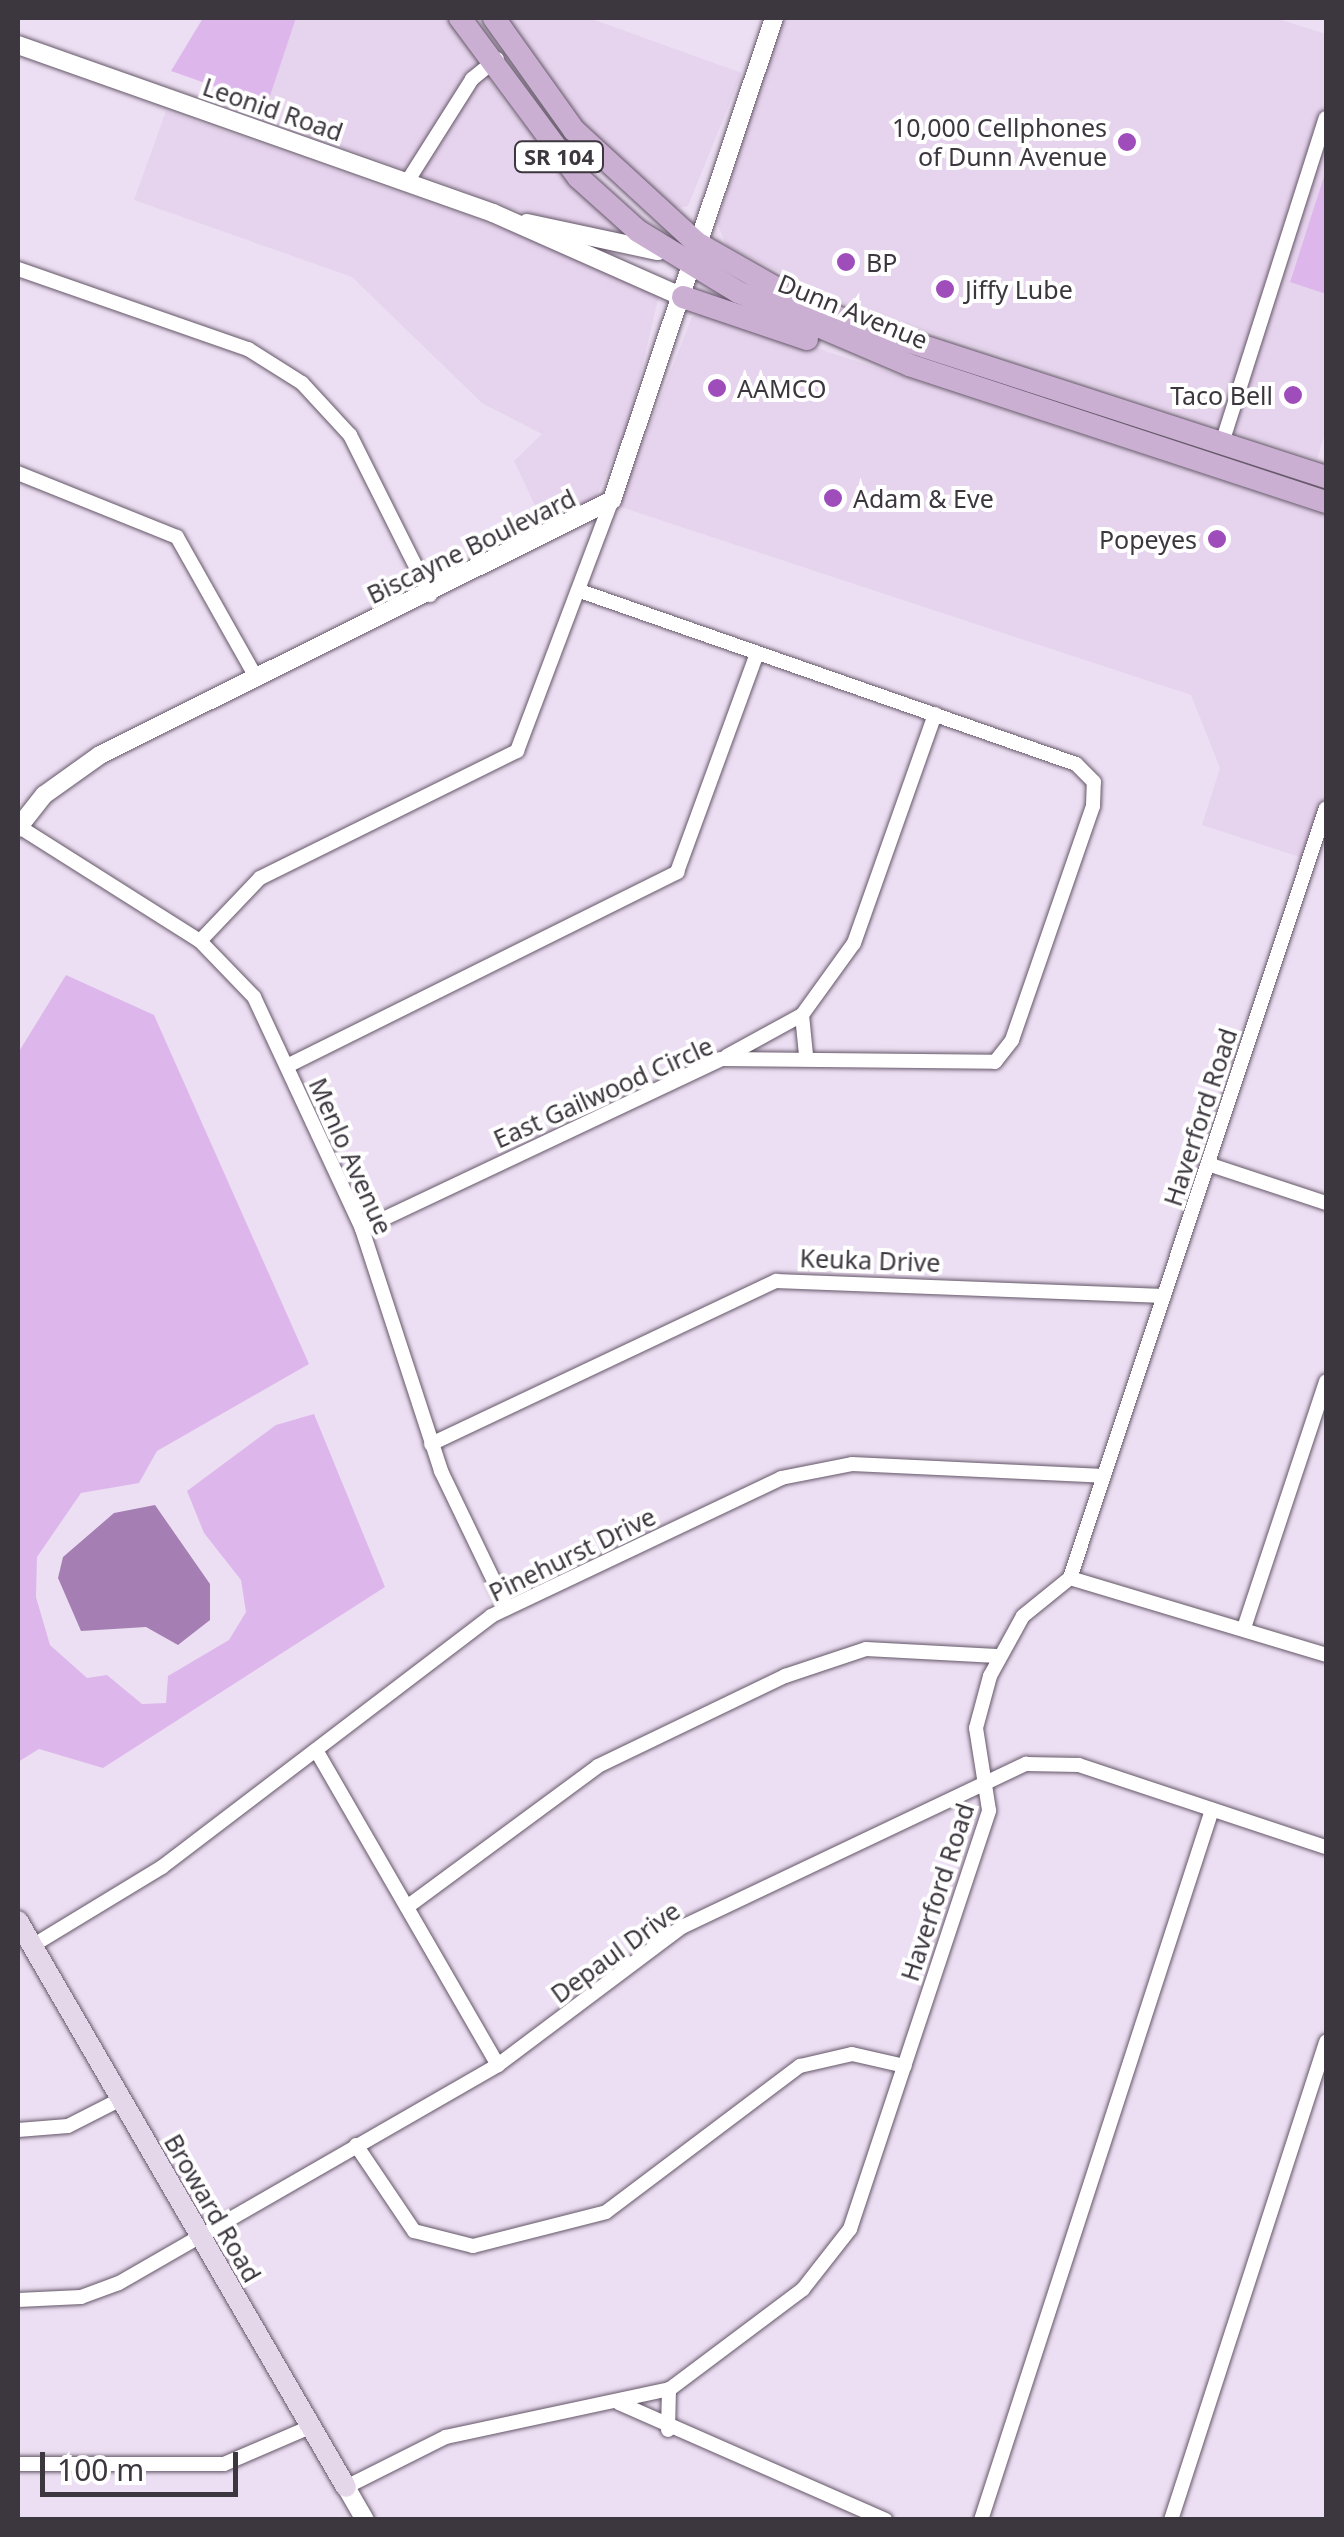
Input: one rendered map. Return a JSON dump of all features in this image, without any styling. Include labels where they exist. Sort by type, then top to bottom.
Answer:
[{"type":"main road","name":"Dunn Avenue","points":[[460,18],[488,65],[602,200],[694,253],[792,320],[909,365],[1326,502]]},
{"type":"main road","name":"Dunn Avenue","points":[[494,18],[511,47],[574,130],[694,253],[810,307],[1326,478]]},
{"type":"main road","points":[[683,297],[909,365]]},
{"type":"main road","points":[[948,378],[1007,373]]},
{"type":"main road","points":[[1170,450],[1222,443]]},
{"type":"main road","name":"Broward Road","points":[[18,1921],[346,2486]]},
{"type":"street","name":"Biscayne Boulevard","points":[[18,827],[78,767],[430,595],[612,500],[774,18]]},
{"type":"street","name":"Leonid Road","points":[[18,45],[512,220],[683,297]]},
{"type":"street","points":[[407,182],[488,65],[511,47]]},
{"type":"street","points":[[1222,443],[1326,118]]},
{"type":"street","name":"Leonid Road","points":[[512,220],[694,253]]},
{"type":"street","points":[[18,268],[248,349],[302,383],[350,435],[430,595]]},
{"type":"street","points":[[18,473],[177,536],[257,679]]},
{"type":"street","points":[[200,941],[260,878],[517,750],[612,500]]},
{"type":"street","points":[[580,591],[934,714],[854,943],[802,1016],[722,1059]]},
{"type":"street","points":[[287,1066],[677,872],[756,653]]},
{"type":"street","name":"East Gailwood Circle","points":[[362,1230],[722,1059],[806,1056],[985,1066],[1002,1057],[1094,782],[1076,764],[934,714]]},
{"type":"street","name":"Haverford Road","points":[[346,2486],[446,2437],[669,2390],[826,2266],[860,2206],[989,1810],[988,1781],[976,1728],[998,1656],[1023,1616],[1070,1578],[1326,808]]},
{"type":"street","name":"Menlo Avenue","points":[[18,827],[200,941],[241,978],[287,1066],[362,1230],[432,1444],[507,1608]]},
{"type":"street","points":[[802,1016],[806,1056]]},
{"type":"street","points":[[1208,1164],[1326,1203]]},
{"type":"street","name":"Keuka Drive","points":[[432,1444],[776,1282],[1164,1296]]},
{"type":"street","points":[[1244,1628],[1326,1380]]},
{"type":"street","name":"Pinehurst Drive","points":[[32,1946],[162,1867],[507,1608],[825,1466],[1104,1476]]},
{"type":"street","points":[[1070,1578],[1326,1655]]},
{"type":"street","points":[[407,1907],[598,1766],[786,1676],[866,1650],[998,1656]]},
{"type":"street","points":[[316,1750],[498,2064]]},
{"type":"street","name":"Depaul Drive","points":[[18,2300],[100,2292],[498,2064],[682,1927],[1026,1764],[1069,1763],[1326,1847]]},
{"type":"street","points":[[980,2520],[1212,1810]]},
{"type":"street","points":[[1171,2520],[1326,2042]]},
{"type":"street","points":[[356,2145],[414,2231],[473,2246],[606,2212],[800,2066],[852,2054],[905,2066]]},
{"type":"street","points":[[18,2130],[68,2126],[121,2099]]},
{"type":"street","points":[[668,2430],[669,2390]]},
{"type":"street","points":[[619,2403],[668,2430],[885,2520]]},
{"type":"street","points":[[18,2464],[224,2464],[310,2427]]},
{"type":"street","name":"Broward Road","points":[[346,2486],[365,2520]]},
{"type":"shaded area","points":[[203,18],[296,18],[267,105],[171,71]]},
{"type":"shaded area","points":[[296,18],[450,18],[507,106],[630,238],[536,217],[262,118]]},
{"type":"shaded area","points":[[502,18],[589,18],[742,73],[688,206],[671,209],[596,142]]},
{"type":"shaded area","points":[[782,18],[1275,18],[1326,34],[1326,170],[1290,281],[1326,294],[1326,430],[1317,459],[842,303],[726,245],[717,223]]},
{"type":"shaded area","points":[[166,111],[549,245],[659,295],[629,423],[591,508],[547,531],[514,461],[542,434],[482,403],[352,277],[134,200]]},
{"type":"shaded area","points":[[1326,170],[1326,294],[1290,282]]},
{"type":"shaded area","points":[[706,312],[1326,515],[1326,828],[1315,862],[1202,825],[1220,768],[1191,695],[618,506],[692,317]]},
{"type":"shaded area","points":[[66,975],[154,1015],[309,1364],[157,1451],[139,1483],[81,1493],[37,1557],[36,1597],[50,1645],[87,1678],[107,1675],[142,1704],[166,1703],[168,1676],[229,1640],[246,1612],[241,1580],[204,1533],[187,1491],[276,1425],[314,1414],[385,1587],[103,1768],[39,1749],[18,1762],[18,1053]]},
{"type":"shaded area","points":[[155,1505],[210,1584],[210,1620],[178,1645],[146,1627],[81,1631],[58,1578],[63,1557],[114,1513]]},
{"type":"place","name":"10,000 Cellphones of Dunn Avenue","points":[[1127,142]]},
{"type":"place","name":"BP","points":[[846,262]]},
{"type":"place","name":"Jiffy Lube","points":[[945,289]]},
{"type":"place","name":"AAMCO","points":[[717,388]]},
{"type":"place","name":"Taco Bell","points":[[1293,395]]},
{"type":"place","name":"Adam & Eve","points":[[833,498]]},
{"type":"place","name":"Popeyes","points":[[1217,539]]}]
